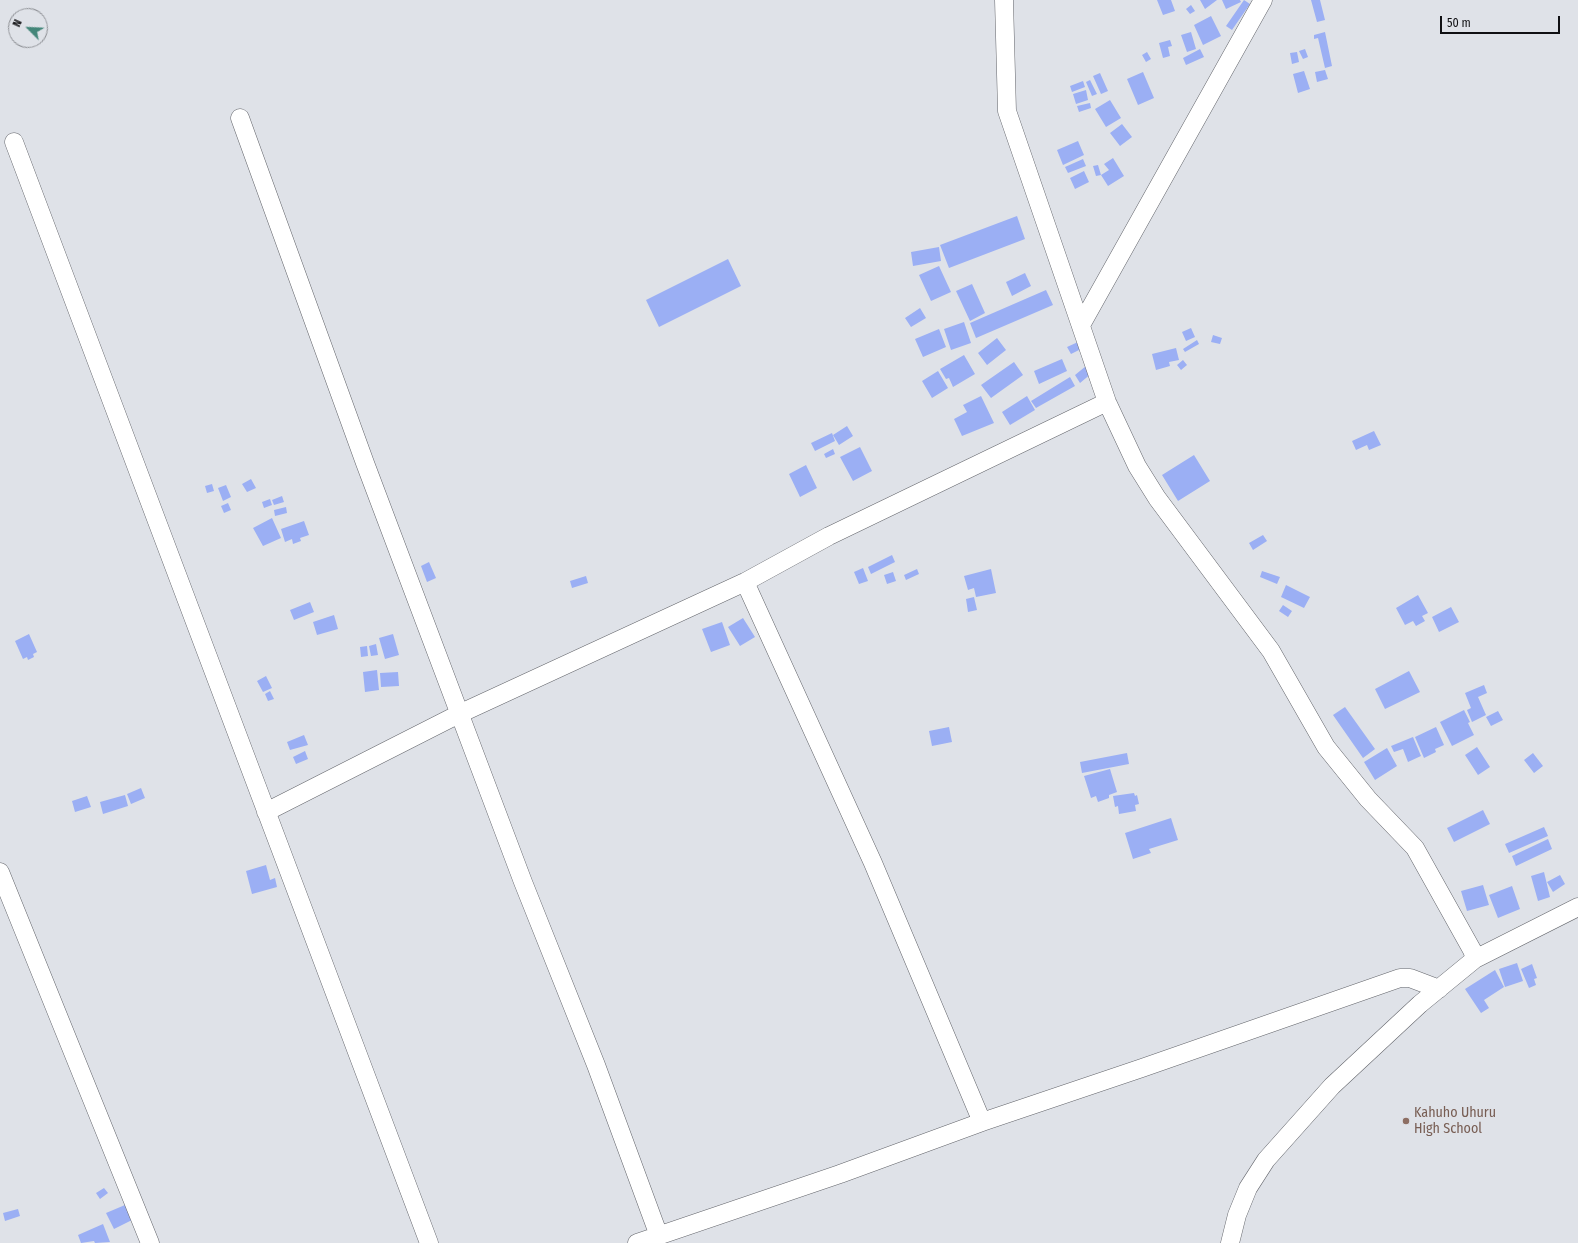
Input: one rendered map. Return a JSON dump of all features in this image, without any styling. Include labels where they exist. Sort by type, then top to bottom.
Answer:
[{"type":"street","points":[[1004,0],[1007,111],[1107,402],[1137,466],[1158,498],[1271,651],[1326,747],[1368,799],[1415,848],[1476,959]]},
{"type":"street","points":[[1081,325],[1263,0]]},
{"type":"street","points":[[240,118],[365,463],[523,882],[596,1065],[659,1236]]},
{"type":"street","points":[[14,142],[429,1243]]},
{"type":"street","points":[[266,812],[460,714],[745,582],[829,536],[1107,402]]},
{"type":"street","points":[[745,582],[873,863],[982,1122]]},
{"type":"street","points":[[0,872],[150,1243]]},
{"type":"street","points":[[1230,1243],[1237,1215],[1248,1188],[1266,1160],[1332,1086],[1439,989],[1476,959],[1578,907]]},
{"type":"street","points":[[637,1243],[840,1174],[982,1122],[1135,1071],[1400,978],[1410,978],[1439,989]]},
{"type":"building","points":[[1157,0],[1171,0],[1175,11],[1163,15]]},
{"type":"building","points":[[1200,0],[1217,0],[1205,9]]},
{"type":"building","points":[[1222,0],[1240,0],[1241,2],[1226,9]]},
{"type":"building","points":[[1244,0],[1250,4],[1232,30],[1226,26]]},
{"type":"building","points":[[1311,0],[1320,0],[1325,20],[1317,22]]},
{"type":"building","points":[[1191,5],[1195,11],[1190,14],[1186,9]]},
{"type":"building","points":[[1211,16],[1221,36],[1203,45],[1194,25]]},
{"type":"building","points":[[1191,32],[1196,49],[1187,52],[1181,35]]},
{"type":"building","points":[[1325,32],[1332,66],[1325,68],[1318,38],[1314,39],[1314,35]]},
{"type":"building","points":[[1170,40],[1172,46],[1168,47],[1170,56],[1163,58],[1159,43]]},
{"type":"building","points":[[1200,49],[1204,57],[1186,65],[1183,58]]},
{"type":"building","points":[[1305,49],[1308,57],[1303,59],[1299,51]]},
{"type":"building","points":[[1147,52],[1151,59],[1146,62],[1142,55]]},
{"type":"building","points":[[1297,52],[1299,62],[1292,64],[1290,53]]},
{"type":"building","points":[[1325,70],[1328,79],[1317,82],[1315,72]]},
{"type":"building","points":[[1304,71],[1310,89],[1298,93],[1293,74]]},
{"type":"building","points":[[1143,72],[1154,98],[1138,105],[1127,79]]},
{"type":"building","points":[[1100,73],[1108,91],[1101,94],[1093,76]]},
{"type":"building","points":[[1090,80],[1097,94],[1092,96],[1086,82]]},
{"type":"building","points":[[1083,81],[1085,87],[1072,92],[1070,86]]},
{"type":"building","points":[[1086,90],[1088,100],[1076,104],[1073,94]]},
{"type":"building","points":[[1110,100],[1121,118],[1106,127],[1095,109]]},
{"type":"building","points":[[1090,103],[1091,108],[1079,112],[1077,106]]},
{"type":"building","points":[[1122,124],[1132,137],[1120,146],[1110,133]]},
{"type":"building","points":[[1078,141],[1084,155],[1063,165],[1057,150]]},
{"type":"building","points":[[1113,158],[1124,176],[1108,186],[1101,175],[1109,170],[1104,164]]},
{"type":"building","points":[[1083,159],[1086,166],[1068,173],[1065,167]]},
{"type":"building","points":[[1098,165],[1101,175],[1096,176],[1093,166]]},
{"type":"building","points":[[1084,171],[1089,182],[1075,189],[1070,178]]},
{"type":"building","points":[[1017,216],[1025,239],[949,268],[940,245]]},
{"type":"building","points":[[939,247],[941,261],[913,266],[911,252]]},
{"type":"building","points":[[728,259],[741,286],[659,327],[646,300]]},
{"type":"building","points":[[939,266],[951,292],[931,301],[919,275]]},
{"type":"building","points":[[1025,273],[1031,286],[1012,296],[1006,282]]},
{"type":"building","points":[[972,284],[985,313],[970,321],[956,291]]},
{"type":"building","points":[[1046,290],[1053,305],[976,338],[970,323]]},
{"type":"building","points":[[920,308],[926,318],[911,327],[905,318]]},
{"type":"building","points":[[964,322],[971,343],[951,350],[944,329]]},
{"type":"building","points":[[1191,328],[1195,337],[1186,341],[1182,332]]},
{"type":"building","points":[[939,329],[946,347],[923,357],[915,339]]},
{"type":"building","points":[[1213,335],[1222,338],[1220,344],[1211,342]]},
{"type":"building","points":[[997,338],[1006,350],[987,365],[978,353]]},
{"type":"building","points":[[1197,340],[1199,344],[1185,352],[1183,349]]},
{"type":"building","points":[[1078,342],[1081,349],[1071,354],[1067,347]]},
{"type":"building","points":[[1176,348],[1179,360],[1169,362],[1170,366],[1156,370],[1152,354]]},
{"type":"building","points":[[964,355],[975,374],[953,387],[949,378],[946,379],[940,369]]},
{"type":"building","points":[[1062,359],[1067,371],[1039,384],[1034,371]]},
{"type":"building","points":[[1183,360],[1187,365],[1181,370],[1177,365]]},
{"type":"building","points":[[1014,362],[1023,375],[991,398],[981,385]]},
{"type":"building","points":[[1086,366],[1092,373],[1080,383],[1075,375]]},
{"type":"building","points":[[938,371],[948,388],[932,398],[922,381]]},
{"type":"building","points":[[1070,377],[1075,386],[1036,408],[1031,401]]},
{"type":"building","points":[[981,396],[994,423],[962,436],[954,419],[967,412],[963,405]]},
{"type":"building","points":[[1027,396],[1035,410],[1010,425],[1002,412]]},
{"type":"building","points":[[847,426],[853,436],[839,445],[833,435]]},
{"type":"building","points":[[1374,431],[1381,445],[1369,450],[1367,445],[1356,450],[1352,441]]},
{"type":"building","points":[[832,433],[835,441],[815,451],[811,443]]},
{"type":"building","points":[[860,447],[872,471],[853,481],[840,457]]},
{"type":"building","points":[[833,449],[835,454],[826,458],[824,454]]},
{"type":"building","points":[[1194,455],[1210,481],[1178,501],[1162,475]]},
{"type":"building","points":[[806,465],[817,488],[800,497],[789,474]]},
{"type":"building","points":[[251,479],[256,488],[247,492],[242,484]]},
{"type":"building","points":[[212,484],[214,491],[207,493],[205,486]]},
{"type":"building","points":[[226,485],[231,497],[223,501],[218,488]]},
{"type":"building","points":[[282,496],[284,502],[274,505],[272,500]]},
{"type":"building","points":[[270,499],[272,505],[264,508],[262,502]]},
{"type":"building","points":[[228,503],[231,510],[224,513],[221,506]]},
{"type":"building","points":[[286,507],[287,513],[275,516],[274,510]]},
{"type":"building","points":[[272,518],[281,538],[263,546],[253,528]]},
{"type":"building","points":[[304,521],[309,535],[300,538],[301,541],[293,544],[292,539],[285,542],[281,529]]},
{"type":"building","points":[[1263,535],[1267,541],[1253,550],[1249,543]]},
{"type":"building","points":[[892,555],[895,562],[871,574],[868,567]]},
{"type":"building","points":[[429,562],[436,578],[427,582],[421,566]]},
{"type":"building","points":[[863,568],[868,581],[859,584],[854,572]]},
{"type":"building","points":[[917,569],[919,574],[906,580],[904,575]]},
{"type":"building","points":[[991,569],[996,593],[976,597],[974,588],[968,590],[964,576]]},
{"type":"building","points":[[1262,571],[1280,577],[1277,584],[1260,577]]},
{"type":"building","points":[[893,572],[896,581],[887,584],[884,575]]},
{"type":"building","points":[[586,576],[588,583],[572,588],[570,581]]},
{"type":"building","points":[[1286,585],[1310,597],[1304,608],[1281,597]]},
{"type":"building","points":[[1418,595],[1428,613],[1422,616],[1425,621],[1416,626],[1413,621],[1405,625],[1396,608]]},
{"type":"building","points":[[974,597],[977,610],[968,612],[966,599]]},
{"type":"building","points":[[310,602],[314,612],[294,620],[290,610]]},
{"type":"building","points":[[1283,605],[1292,611],[1288,617],[1279,611]]},
{"type":"building","points":[[1451,607],[1459,622],[1439,632],[1432,617]]},
{"type":"building","points":[[334,615],[338,629],[317,635],[313,622]]},
{"type":"building","points":[[743,618],[755,637],[740,646],[728,627]]},
{"type":"building","points":[[722,622],[730,645],[711,652],[702,629]]},
{"type":"building","points":[[29,634],[37,652],[33,654],[34,657],[28,660],[27,657],[23,659],[15,641]]},
{"type":"building","points":[[393,634],[399,655],[385,659],[379,638]]},
{"type":"building","points":[[376,644],[378,655],[371,656],[369,646]]},
{"type":"building","points":[[367,646],[368,656],[361,657],[360,647]]},
{"type":"building","points":[[377,670],[379,690],[365,692],[363,672]]},
{"type":"building","points":[[1409,671],[1420,692],[1385,709],[1375,689]]},
{"type":"building","points":[[398,672],[399,686],[381,687],[380,673]]},
{"type":"building","points":[[266,676],[272,688],[263,692],[257,681]]},
{"type":"building","points":[[1484,685],[1487,693],[1478,697],[1486,715],[1472,722],[1467,710],[1471,708],[1465,693]]},
{"type":"building","points":[[270,691],[274,699],[268,701],[265,694]]},
{"type":"building","points":[[1345,707],[1375,749],[1363,758],[1333,715]]},
{"type":"building","points":[[1464,710],[1474,735],[1452,746],[1440,722]]},
{"type":"building","points":[[1498,711],[1503,720],[1491,726],[1486,717]]},
{"type":"building","points":[[949,727],[952,742],[932,746],[929,731]]},
{"type":"building","points":[[1436,727],[1444,745],[1435,749],[1436,752],[1424,758],[1415,737]]},
{"type":"building","points":[[304,735],[308,745],[290,750],[287,742]]},
{"type":"building","points":[[1413,737],[1421,756],[1408,762],[1403,749],[1394,752],[1391,746]]},
{"type":"building","points":[[1477,747],[1490,767],[1478,775],[1465,755]]},
{"type":"building","points":[[1387,748],[1397,766],[1375,780],[1364,762]]},
{"type":"building","points":[[305,751],[308,759],[296,764],[293,757]]},
{"type":"building","points":[[1127,753],[1129,764],[1082,773],[1080,762]]},
{"type":"building","points":[[1533,753],[1543,766],[1534,773],[1524,760]]},
{"type":"building","points":[[1110,769],[1117,792],[1109,795],[1109,798],[1098,802],[1096,796],[1091,798],[1084,776]]},
{"type":"building","points":[[141,788],[145,798],[131,804],[127,794]]},
{"type":"building","points":[[1134,793],[1135,796],[1137,795],[1139,804],[1135,805],[1136,811],[1119,814],[1118,806],[1115,807],[1113,796]]},
{"type":"building","points":[[125,795],[128,806],[103,814],[100,802]]},
{"type":"building","points":[[87,796],[91,807],[75,812],[72,801]]},
{"type":"building","points":[[1483,810],[1490,824],[1454,842],[1447,828]]},
{"type":"building","points":[[1171,818],[1178,840],[1149,849],[1151,853],[1133,859],[1125,833]]},
{"type":"building","points":[[1544,827],[1548,836],[1509,853],[1505,844]]},
{"type":"building","points":[[1548,839],[1552,849],[1516,866],[1512,856]]},
{"type":"building","points":[[266,865],[270,880],[275,878],[277,887],[252,894],[246,871]]},
{"type":"building","points":[[1544,872],[1550,897],[1538,901],[1531,876]]},
{"type":"building","points":[[1560,875],[1565,884],[1553,892],[1547,882]]},
{"type":"building","points":[[1483,885],[1489,905],[1467,911],[1461,891]]},
{"type":"building","points":[[1512,886],[1520,909],[1498,918],[1489,895]]},
{"type":"building","points":[[1517,963],[1523,981],[1505,987],[1499,969]]},
{"type":"building","points":[[1532,964],[1537,978],[1534,979],[1536,985],[1529,988],[1521,969]]},
{"type":"building","points":[[1495,970],[1504,987],[1484,1000],[1489,1008],[1481,1013],[1465,989]]},
{"type":"building","points":[[104,1188],[108,1193],[100,1199],[96,1193]]},
{"type":"building","points":[[125,1205],[132,1220],[114,1229],[106,1213]]},
{"type":"building","points":[[18,1209],[20,1216],[5,1221],[3,1213]]},
{"type":"building","points":[[103,1224],[110,1242],[95,1243],[94,1241],[81,1243],[78,1235]]},
{"type":"place","name":"Kahuho Uhuru High School","points":[[1406,1121]]}]
